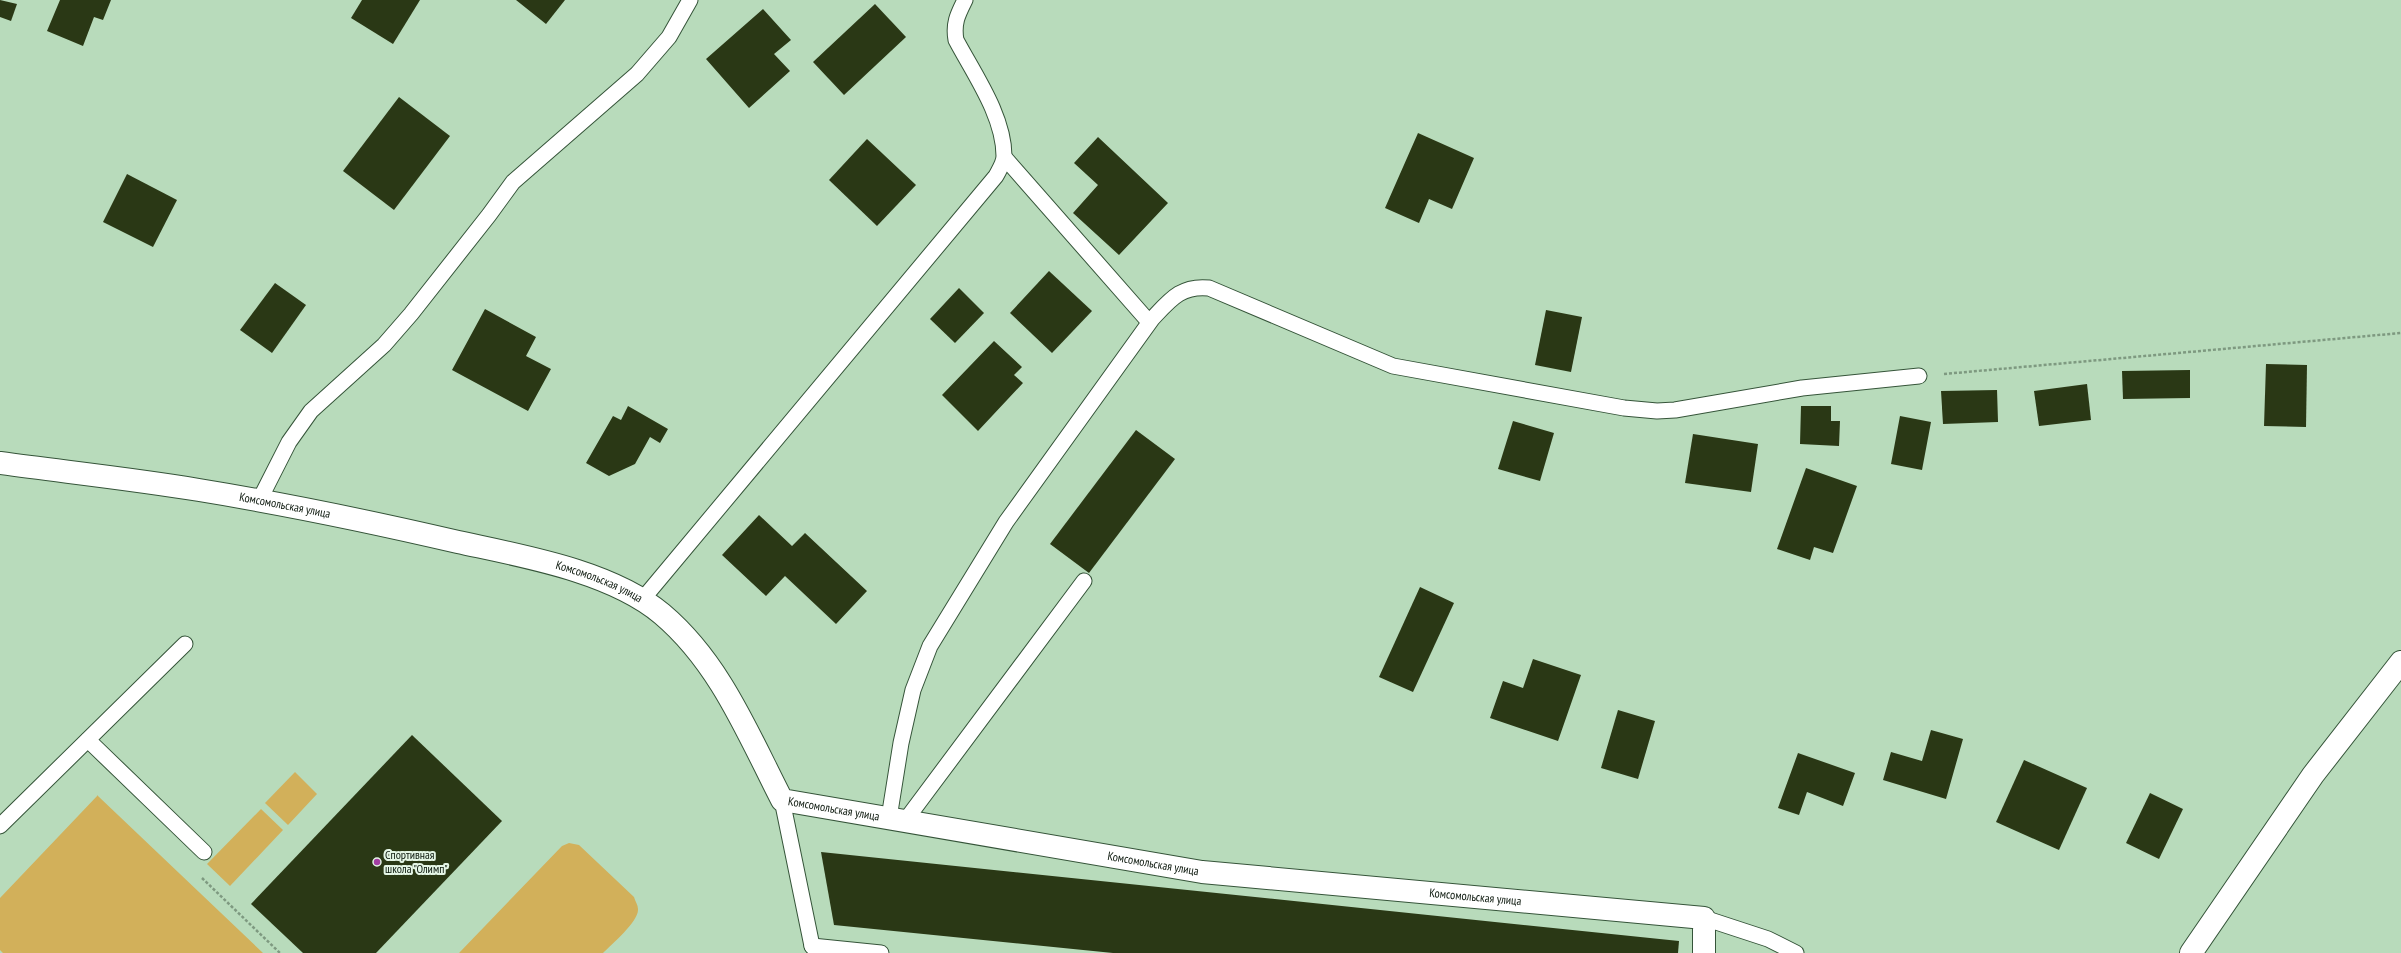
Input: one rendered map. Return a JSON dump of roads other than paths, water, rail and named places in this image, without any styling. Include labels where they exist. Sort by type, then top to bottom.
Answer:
[{"type":"street","name":"Комсомольская улица","points":[[0,463],[198,490],[384,525],[541,562],[614,585],[642,600],[677,628],[706,661],[723,685],[782,800],[1202,872],[1704,918]]},
{"type":"street","points":[[2191,953],[2313,775],[2401,662]]},
{"type":"street","points":[[1704,918],[1704,953]]},
{"type":"lane","points":[[259,501],[289,442],[311,411],[384,344],[411,314],[513,182],[637,74],[670,37],[690,0]]},
{"type":"lane","points":[[966,0],[954,22],[956,40],[991,106],[999,128],[1005,158],[1149,322]]},
{"type":"lane","points":[[642,600],[996,176],[1005,158]]},
{"type":"lane","points":[[897,820],[901,743],[913,690],[930,646],[1006,522],[1149,322],[1181,291],[1196,287],[1209,288],[1393,366],[1624,408],[1657,411],[1802,388],[1919,376]]},
{"type":"lane","points":[[897,820],[1084,581]]},
{"type":"lane","points":[[0,826],[185,644]]},
{"type":"lane","points":[[88,740],[204,852]]},
{"type":"lane","points":[[782,800],[815,950],[881,953]]},
{"type":"lane","points":[[1704,918],[1768,939],[1796,953]]},
{"type":"place","name":"Спортивная школа \"Олимп\"","points":[[377,862]]}]
